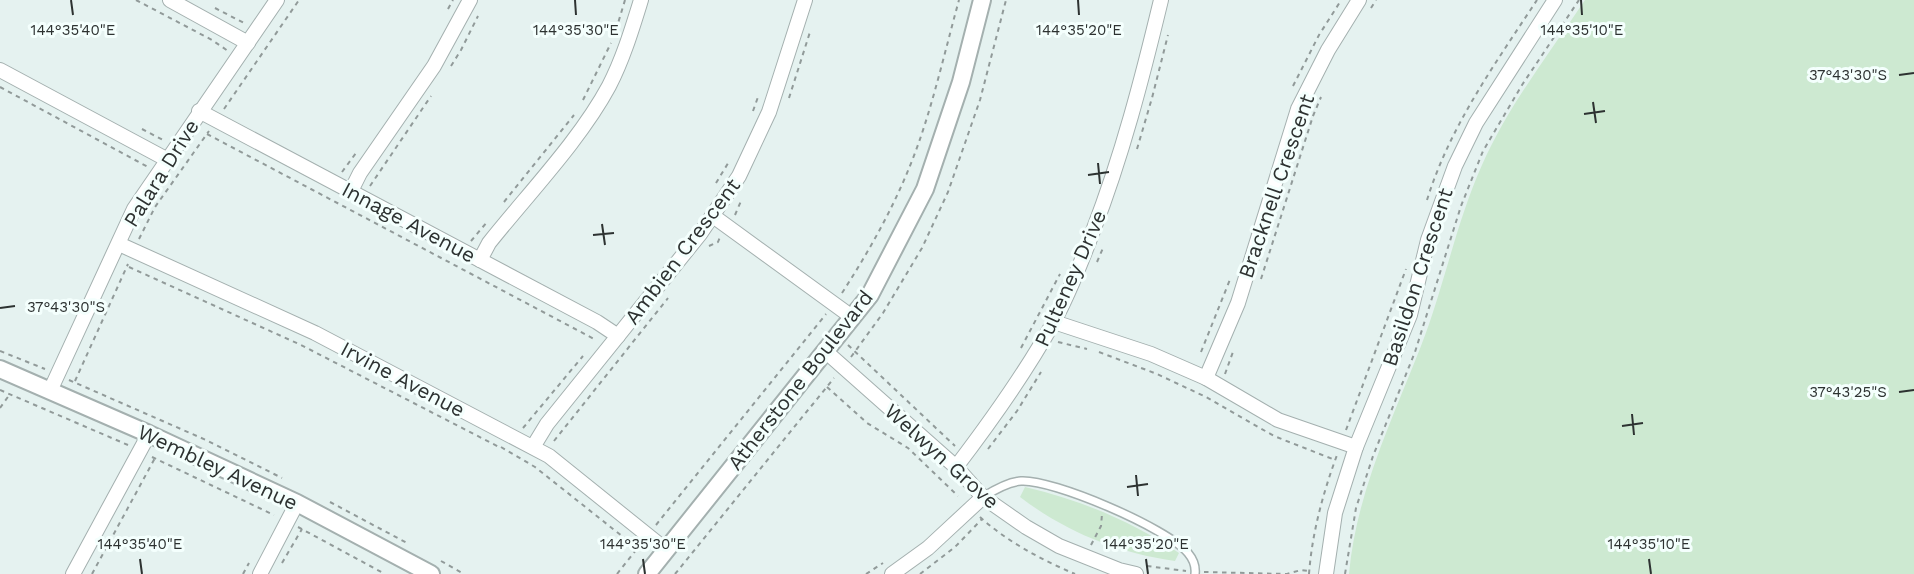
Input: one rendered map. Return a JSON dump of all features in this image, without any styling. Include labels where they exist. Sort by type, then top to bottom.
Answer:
[{"type":"street","points":[[170,0],[248,43]]},
{"type":"street","name":"Palara Drive","points":[[50,391],[134,208],[277,0]]},
{"type":"street","points":[[351,191],[360,173],[434,66],[470,0]]},
{"type":"street","points":[[480,260],[489,243],[574,138],[597,105],[618,66],[641,0]]},
{"type":"street","name":"Ambien Crescent","points":[[533,447],[547,424],[713,216],[739,176],[758,138],[778,87],[805,0]]},
{"type":"street","name":"Atherstone Boulevard","points":[[647,574],[870,295],[925,189],[961,82],[982,0]]},
{"type":"street","name":"Pulteney Drive","points":[[956,467],[1017,385],[1054,322],[1078,271],[1110,185],[1135,105],[1161,0]]},
{"type":"street","name":"Bracknell Crescent","points":[[1206,378],[1238,303],[1298,109],[1328,50],[1359,0]]},
{"type":"street","name":"Basildon Crescent","points":[[1326,574],[1335,513],[1359,442],[1410,315],[1428,240],[1455,166],[1476,123],[1555,0]]},
{"type":"street","points":[[0,70],[166,159]]},
{"type":"street","name":"Innage Avenue","points":[[200,111],[597,322],[618,336]]},
{"type":"street","points":[[713,216],[852,317]]},
{"type":"street","name":"Irvine Avenue","points":[[119,244],[315,333],[533,447],[558,462],[666,550]]},
{"type":"street","points":[[1054,322],[1151,354],[1206,378],[1278,420],[1359,442]]},
{"type":"street","name":"Welwyn Grove","points":[[824,350],[956,467],[983,497],[1026,527],[1059,546],[1119,570],[1136,574]]},
{"type":"street","name":"Wembley Avenue","points":[[0,369],[149,434],[297,503],[431,574]]},
{"type":"street","points":[[73,574],[149,434]]},
{"type":"street","points":[[892,574],[928,548],[983,497]]},
{"type":"street","points":[[260,574],[297,503]]},
{"type":"lane","points":[[983,497],[992,491],[1022,481],[1040,484],[1102,504],[1121,511],[1187,552],[1196,567],[1195,574]]},
{"type":"path","points":[[136,0],[212,40],[228,51]]},
{"type":"path","points":[[74,382],[148,219],[299,0]]},
{"type":"path","points":[[444,18],[453,0]]},
{"type":"path","points":[[616,30],[625,0]]},
{"type":"path","points":[[1345,574],[1356,508],[1373,456],[1415,352],[1461,206],[1483,151],[1522,85],[1579,0]]},
{"type":"path","points":[[209,5],[247,24]]},
{"type":"path","points":[[1135,154],[1169,31]]},
{"type":"path","points":[[498,208],[579,108],[613,40]]},
{"type":"path","points":[[0,87],[148,167]]},
{"type":"path","points":[[207,134],[596,340]]},
{"type":"path","points":[[342,172],[356,153]]},
{"type":"path","points":[[471,241],[492,216]]},
{"type":"path","points":[[1094,270],[1102,248]]},
{"type":"path","points":[[127,266],[301,345],[501,448],[535,467],[638,548]]},
{"type":"path","points":[[1018,353],[1061,272]]},
{"type":"path","points":[[1058,342],[1091,350],[1157,374],[1206,397],[1274,436],[1335,460]]},
{"type":"path","points":[[1225,374],[1233,378]]},
{"type":"path","points":[[826,387],[867,423],[908,448],[958,496]]},
{"type":"path","points":[[0,390],[156,458],[288,522],[386,574]]},
{"type":"path","points":[[1346,431],[1359,442]]},
{"type":"path","points":[[501,448],[508,434]]},
{"type":"path","points":[[954,445],[958,440]]},
{"type":"path","points":[[92,574],[156,458]]},
{"type":"path","points":[[1080,554],[1094,543],[1101,526],[1102,504]]},
{"type":"path","points":[[920,574],[955,547],[982,519]]},
{"type":"path","points":[[280,567],[302,530]]},
{"type":"green space","points":[[1585,0],[1914,0],[1914,574],[1349,574],[1353,544],[1367,486],[1429,324],[1457,232],[1482,165],[1504,122]]},
{"type":"green space","points":[[1025,487],[1066,498],[1124,521],[1179,553],[1175,561],[1133,553],[1074,531],[1020,497]]}]
